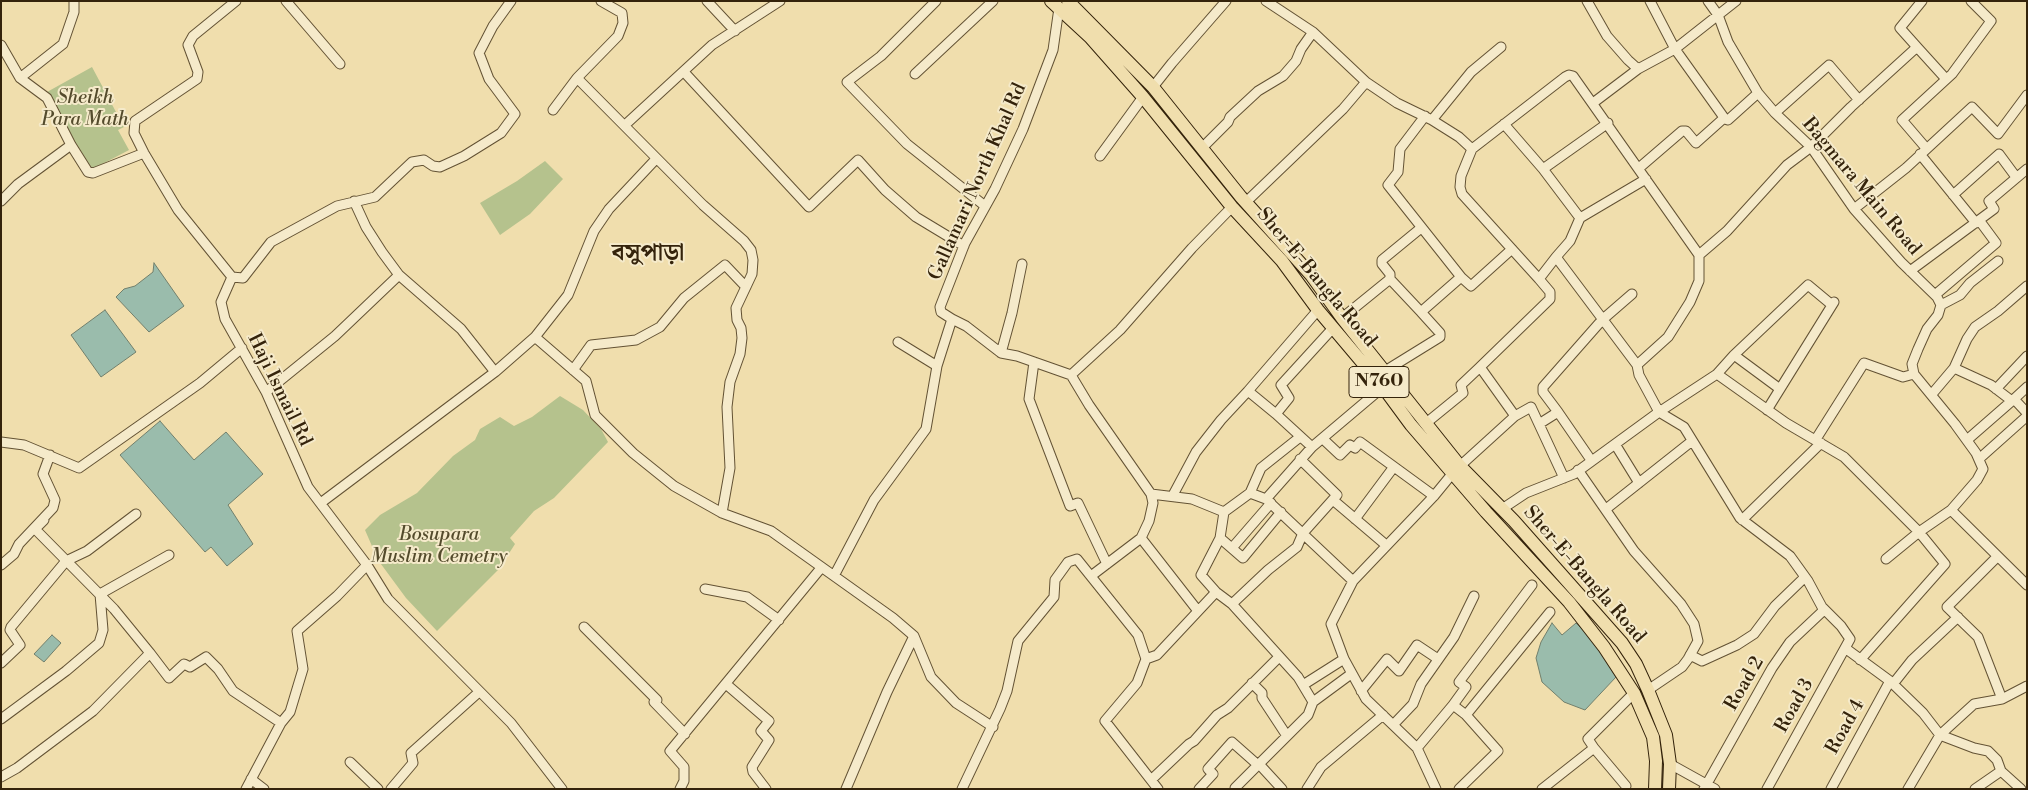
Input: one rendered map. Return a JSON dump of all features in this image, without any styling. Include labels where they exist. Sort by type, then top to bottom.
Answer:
[{"type":"highway","name":"Sher-E-Bangla Road","points":[[1059,3],[1153,87],[1250,206],[1311,275],[1342,318],[1425,424],[1456,470],[1503,531],[1622,643],[1648,690],[1666,735],[1670,764],[1669,789]]},
{"type":"highway","name":"Sher-E-Bangla Road","points":[[1059,3],[1143,97],[1244,221],[1282,261],[1318,310],[1383,387],[1411,425],[1456,470],[1514,521],[1574,598],[1634,692],[1654,737],[1656,761],[1655,789]]},
{"type":"highway","points":[[1244,221],[1250,206]]},
{"type":"highway","points":[[1503,531],[1514,521]]},
{"type":"street","points":[[20,78],[63,44],[74,12],[74,1]]},
{"type":"street","points":[[236,1],[193,36],[188,45],[198,72],[197,79],[135,121],[133,125],[134,133],[144,153],[178,210],[232,277],[243,278],[271,242],[337,206],[375,197],[412,162],[424,160],[440,167],[464,156],[501,133],[515,114],[489,79],[479,53],[493,26],[511,1]]},
{"type":"street","points":[[286,1],[340,64]]},
{"type":"street","points":[[553,110],[577,78],[618,36],[623,23],[622,12],[601,1]]},
{"type":"street","points":[[707,1],[734,31]]},
{"type":"street","points":[[625,125],[712,45],[780,1]]},
{"type":"street","points":[[936,1],[880,56],[847,82],[907,144],[985,206]]},
{"type":"street","points":[[915,74],[993,1]]},
{"type":"street","points":[[1153,87],[1226,1]]},
{"type":"street","points":[[1266,1],[1313,32],[1366,82],[1397,103],[1429,118],[1459,137],[1472,149]]},
{"type":"street","points":[[1587,1],[1607,36],[1638,69]]},
{"type":"street","points":[[1650,1],[1675,49],[1724,118],[1728,120],[1758,92]]},
{"type":"street","name":"Bagmara Main Road","points":[[1708,1],[1718,15],[1728,42],[1758,92],[1775,113],[1811,147],[1854,209],[1910,271],[1935,295],[1941,305]]},
{"type":"street","points":[[1593,102],[1638,69],[1675,49],[1736,1]]},
{"type":"street","points":[[1922,1],[1900,28],[1946,79]]},
{"type":"street","points":[[1935,295],[1996,243],[1954,195],[1902,120],[1946,79],[1991,21],[1971,1]]},
{"type":"street","name":"Gallamari North Khal Rd","points":[[952,319],[941,312],[940,307],[964,246],[1023,129],[1053,50],[1059,3]]},
{"type":"street","points":[[1202,148],[1228,122],[1230,117],[1251,98],[1283,76],[1296,61],[1301,49],[1313,32]]},
{"type":"street","points":[[1,45],[20,78],[47,98],[71,145],[88,172],[93,173],[144,153]]},
{"type":"street","points":[[1502,47],[1472,72],[1400,149],[1398,172],[1388,184],[1421,228],[1461,277],[1471,286],[1512,249]]},
{"type":"street","points":[[1699,255],[1727,231],[1787,165],[1811,147],[1917,47]]},
{"type":"street","points":[[1775,113],[1829,65],[1859,100]]},
{"type":"street","points":[[684,72],[809,207],[858,160],[885,190],[916,217],[964,246]]},
{"type":"street","points":[[1425,424],[1463,392],[1461,385],[1550,299],[1550,292],[1462,194],[1460,187],[1461,176],[1472,149],[1569,75],[1573,76],[1593,102],[1699,255],[1699,282],[1690,302],[1668,337],[1637,365]]},
{"type":"street","points":[[577,78],[625,125],[656,159],[751,250],[754,260],[752,274],[736,308],[742,338],[740,354],[730,382],[727,407],[730,468],[722,513]]},
{"type":"street","points":[[1250,206],[1366,82]]},
{"type":"street","points":[[1854,209],[1972,107],[1998,134],[2027,95]]},
{"type":"street","points":[[1100,156],[1143,97]]},
{"type":"street","points":[[1639,168],[1682,131],[1686,131],[1696,143],[1724,118]]},
{"type":"street","points":[[1543,169],[1608,123]]},
{"type":"street","points":[[1504,124],[1543,169],[1580,218]]},
{"type":"street","points":[[1,200],[18,184],[71,145]]},
{"type":"street","points":[[1954,195],[1999,154],[2016,177]]},
{"type":"street","points":[[322,502],[495,372],[535,337],[568,295],[594,232],[609,209],[656,159]]},
{"type":"street","points":[[1910,271],[1994,209],[1990,201],[2027,169]]},
{"type":"street","points":[[1539,279],[1570,242],[1580,218],[1646,179]]},
{"type":"street","points":[[354,201],[366,227],[399,275],[461,329],[495,372]]},
{"type":"street","points":[[1071,375],[1120,330],[1192,248],[1232,207]]},
{"type":"street","points":[[1385,371],[1440,338],[1440,333],[1390,279],[1390,274],[1382,264],[1382,260],[1421,228]]},
{"type":"street","points":[[1556,257],[1637,365],[1639,375],[1659,412],[1684,427],[1742,520],[1790,556],[1805,577],[1824,610]]},
{"type":"street","points":[[1886,559],[1919,532],[1951,510],[1977,480],[1983,469],[1967,440],[1932,394],[1914,374],[1912,364],[1927,330],[1938,315],[1941,305],[1960,295],[1970,283],[1998,261]]},
{"type":"street","points":[[1001,353],[1022,264]]},
{"type":"street","points":[[573,370],[591,345],[636,340],[660,327],[684,298],[725,265],[746,287]]},
{"type":"street","points":[[266,392],[335,336],[399,275]]},
{"type":"street","name":"Haji Ismail Rd","points":[[232,277],[221,302],[225,319],[266,392],[308,487],[322,502],[367,565],[388,599],[511,723],[562,789]]},
{"type":"street","points":[[1421,312],[1461,277]]},
{"type":"street","points":[[1342,318],[1390,279]]},
{"type":"street","points":[[1502,509],[1526,493],[1564,478],[1578,470],[1659,412],[1717,374],[1734,355],[1808,285],[1833,303],[1767,410]]},
{"type":"street","points":[[1932,394],[1954,368],[1975,327],[1998,311],[2027,286]]},
{"type":"street","points":[[1591,460],[1543,392],[1543,387],[1602,320],[1632,294]]},
{"type":"street","points":[[1173,495],[1196,452],[1221,420],[1318,310]]},
{"type":"street","points":[[834,576],[874,500],[926,429],[937,366],[952,319],[966,326],[1001,353],[1071,375],[1089,405],[1151,494],[1152,510],[1141,538],[1091,576],[1089,574]]},
{"type":"street","points":[[1276,414],[1289,398],[1281,385],[1333,328]]},
{"type":"street","points":[[535,337],[586,381],[595,415],[632,453],[674,486],[722,513],[771,531],[894,618],[914,636],[931,677],[956,703],[993,727]]},
{"type":"street","points":[[898,342],[937,366]]},
{"type":"street","points":[[1,442],[24,445],[79,468],[200,383],[242,348]]},
{"type":"street","points":[[1734,355],[1780,389]]},
{"type":"street","points":[[1996,389],[2027,356]]},
{"type":"street","points":[[1034,362],[1029,399],[1070,506],[1078,503],[1107,564]]},
{"type":"street","points":[[1742,520],[1819,441],[1864,363],[1904,377],[1914,374]]},
{"type":"street","points":[[1480,367],[1515,416]]},
{"type":"street","points":[[1954,368],[1996,389],[2013,400],[2027,414],[1979,459]]},
{"type":"street","points":[[1717,374],[1786,423],[1844,457],[1919,532],[1945,564],[1860,660]]},
{"type":"street","points":[[1232,548],[1300,459],[1383,387]]},
{"type":"street","points":[[1967,440],[2027,387]]},
{"type":"street","points":[[1248,391],[1312,447]]},
{"type":"street","points":[[1436,789],[1417,748],[1366,699],[1344,659],[1331,624],[1353,581],[1434,496],[1456,470],[1515,416],[1531,407],[1564,478]]},
{"type":"street","points":[[1539,424],[1558,412]]},
{"type":"street","points":[[1300,437],[1261,468],[1250,493],[1224,512],[1220,538],[1201,575],[1216,592],[1232,604],[1279,657],[1303,686],[1313,702]]},
{"type":"street","points":[[1323,439],[1340,455],[1350,445],[1355,448],[1360,442],[1434,496]]},
{"type":"street","points":[[1606,510],[1692,441]]},
{"type":"street","points":[[1615,444],[1639,483]]},
{"type":"street","points":[[50,455],[43,474],[55,500],[53,508],[35,529],[128,624],[169,678],[184,664],[190,667],[206,657],[218,669],[233,691],[281,723]]},
{"type":"street","points":[[1232,604],[1268,570],[1297,547],[1303,533],[1337,495],[1300,459]]},
{"type":"street","points":[[1355,519],[1394,468]]},
{"type":"street","points":[[1578,470],[1634,550],[1681,604],[1694,624],[1698,641],[1682,667],[1648,690]]},
{"type":"street","points":[[1250,493],[1268,501],[1281,512],[1353,581]]},
{"type":"street","points":[[1151,494],[1173,495],[1192,499],[1224,512]]},
{"type":"street","points":[[1333,500],[1386,545]]},
{"type":"street","points":[[1951,510],[2027,586]]},
{"type":"street","points":[[1220,538],[1243,558],[1281,512]]},
{"type":"street","points":[[1,663],[20,644],[10,630],[11,627],[66,561],[86,551],[136,514]]},
{"type":"street","points":[[1,566],[14,554],[19,544],[27,535],[44,520]]},
{"type":"street","points":[[1141,538],[1198,611]]},
{"type":"street","points":[[100,594],[169,555]]},
{"type":"street","points":[[1998,557],[1948,607],[1978,636],[2002,699]]},
{"type":"street","points":[[962,789],[993,727],[1007,691],[1018,641],[1054,597],[1055,580],[1068,562],[1077,558],[1138,635],[1146,659],[1136,683],[1105,721],[1158,789]]},
{"type":"street","points":[[246,789],[281,723],[290,712],[303,669],[297,631],[338,596],[367,565]]},
{"type":"street","points":[[680,789],[684,781],[684,767],[670,751],[822,568]]},
{"type":"street","points":[[1690,655],[1702,661],[1737,645],[1754,634],[1775,606],[1805,577]]},
{"type":"street","points":[[1417,748],[1454,705],[1466,687],[1459,682],[1532,585]]},
{"type":"street","points":[[705,589],[747,597],[779,620]]},
{"type":"street","points":[[1146,659],[1157,655],[1216,592]]},
{"type":"street","points":[[1,719],[66,672],[99,643],[103,630],[100,594]]},
{"type":"street","points":[[1393,725],[1413,704],[1421,684],[1454,637],[1474,596]]},
{"type":"street","name":"Road 3","points":[[1767,789],[1850,639],[1841,626],[1824,610]]},
{"type":"street","name":"Road 2","points":[[1705,786],[1772,668],[1790,642],[1824,610]]},
{"type":"street","points":[[1466,715],[1550,612]]},
{"type":"street","name":"Road 4","points":[[1831,789],[1892,682],[1912,660],[1958,617]]},
{"type":"street","points":[[584,627],[657,700],[654,702],[685,734]]},
{"type":"street","points":[[846,789],[914,636]]},
{"type":"street","points":[[1361,691],[1387,659],[1400,671],[1417,645],[1438,660]]},
{"type":"street","points":[[1845,648],[1892,682],[1923,713],[1940,735],[1974,748],[1988,751],[1997,760],[2001,770],[2021,789]]},
{"type":"street","points":[[1,777],[17,768],[93,711],[150,653]]},
{"type":"street","points":[[1151,780],[1194,741],[1217,715],[1228,708],[1279,657]]},
{"type":"street","points":[[1303,686],[1344,659]]},
{"type":"street","points":[[1235,788],[1308,714],[1313,702],[1351,674]]},
{"type":"street","points":[[1252,683],[1262,693],[1262,698],[1287,736]]},
{"type":"street","points":[[726,684],[769,722],[762,731],[770,740],[752,767],[753,772],[766,789]]},
{"type":"street","points":[[1908,789],[1940,735],[1974,704],[2002,699],[2027,686]]},
{"type":"street","points":[[391,789],[413,763],[411,754],[479,692]]},
{"type":"street","points":[[1626,786],[1588,739],[1634,692]]},
{"type":"street","points":[[1454,705],[1466,715],[1498,751],[1459,789]]},
{"type":"street","points":[[1307,789],[1321,767],[1383,715]]},
{"type":"street","points":[[1199,789],[1214,774],[1208,769],[1232,742],[1258,764],[1282,789]]},
{"type":"street","points":[[1542,789],[1594,748]]},
{"type":"street","points":[[350,762],[378,789]]},
{"type":"street","points":[[1670,764],[1705,786],[1715,789]]},
{"type":"street","points":[[1975,789],[2001,770]]},
{"type":"street","points":[[251,779],[264,789]]},
{"type":"green space","name":"Sheikh Para Math","points":[[92,67],[124,127],[118,130],[129,150],[89,171],[47,92]]},
{"type":"green space","points":[[545,161],[563,179],[530,214],[500,235],[480,203],[517,181]]},
{"type":"green space","name":"Bosupara Muslim Cemetry","points":[[560,396],[583,410],[601,429],[608,442],[554,498],[534,511],[510,538],[515,544],[499,569],[437,631],[406,598],[378,560],[365,530],[380,515],[417,493],[453,456],[475,440],[480,429],[500,417],[514,426],[532,417]]},
{"type":"shaded area","points":[[154,263],[184,306],[149,332],[116,297],[124,289],[135,286],[153,272]]},
{"type":"shaded area","points":[[105,310],[136,352],[101,377],[71,335]]},
{"type":"shaded area","points":[[160,421],[194,460],[226,432],[263,474],[228,505],[253,544],[227,566],[211,547],[205,552],[120,455]]},
{"type":"shaded area","points":[[1552,623],[1562,635],[1576,623],[1595,642],[1616,677],[1585,710],[1564,702],[1542,682],[1536,658],[1541,642]]},
{"type":"shaded area","points":[[52,635],[61,643],[44,662],[34,654]]},
{"type":"district","name":"বসুপাড়া","points":[[648,254]]}]
